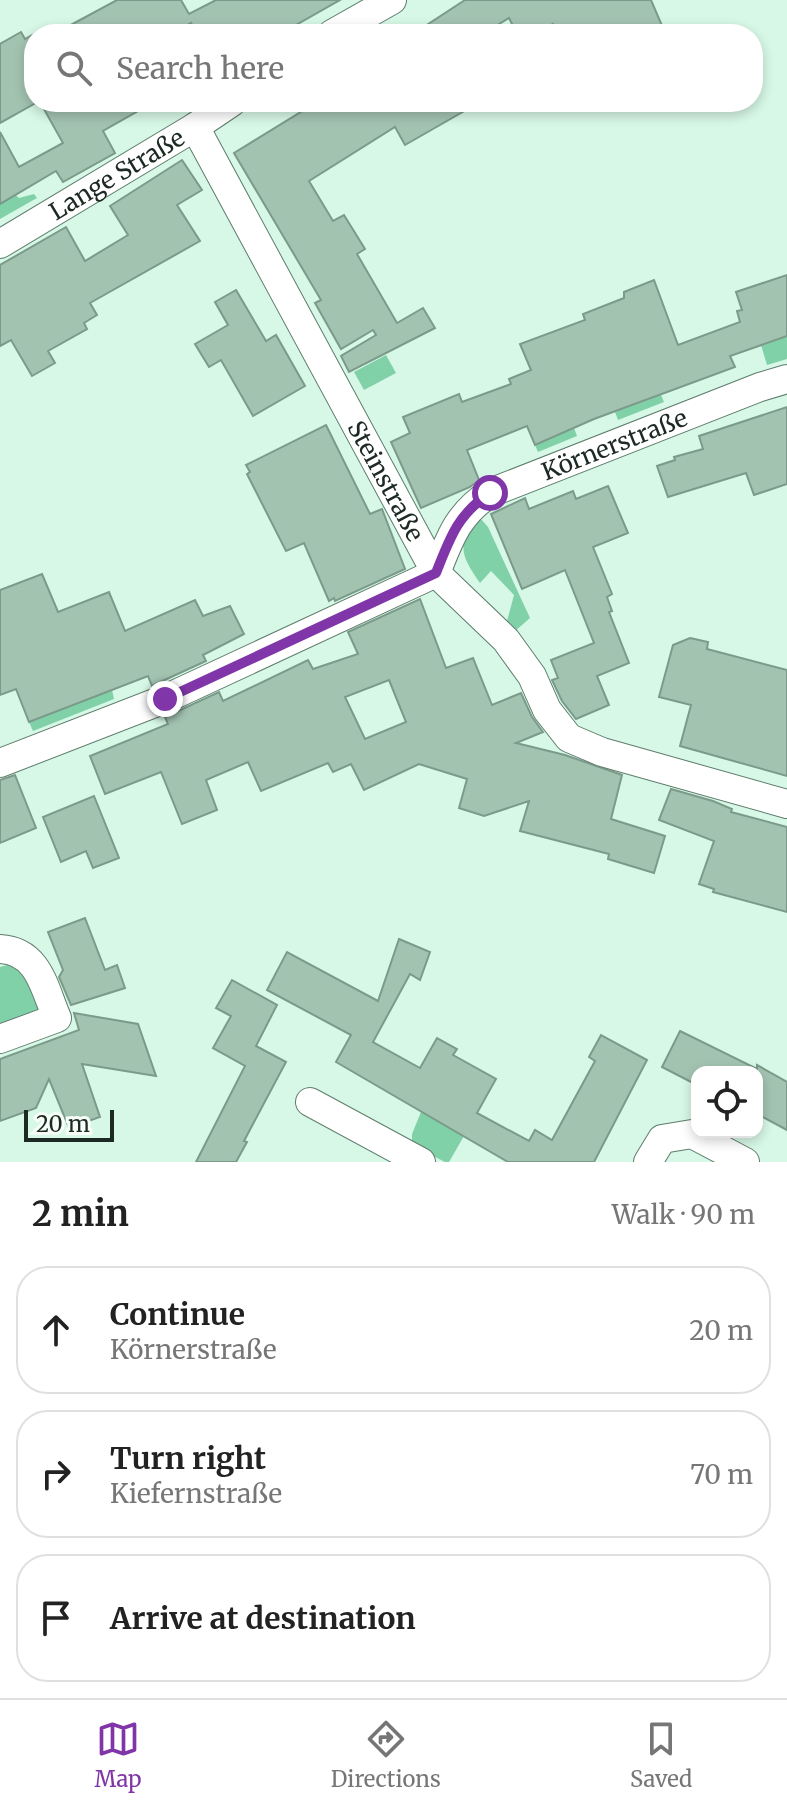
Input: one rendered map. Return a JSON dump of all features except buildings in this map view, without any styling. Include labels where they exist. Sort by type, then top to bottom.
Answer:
[{"type":"street","points":[[350,24],[392,0]]},
{"type":"street","name":"Lange Straße","points":[[0,244],[217,112]]},
{"type":"street","name":"Steinstraße","points":[[195,127],[436,573],[506,640],[532,676],[547,710],[569,738],[602,752],[787,804]]},
{"type":"street","name":"Körnerstraße","points":[[436,573],[454,528],[470,506],[490,493],[787,379]]},
{"type":"street","points":[[0,763],[165,699],[436,573]]},
{"type":"street","points":[[0,949],[13,950],[32,961],[57,1018],[0,1039]]},
{"type":"street","points":[[310,1102],[421,1162]]},
{"type":"street","points":[[648,1162],[662,1139],[692,1134],[745,1162]]},
{"type":"green space","points":[[34,194],[37,198],[0,219],[0,203],[16,195],[19,198]]},
{"type":"green space","points":[[787,336],[787,359],[767,365],[761,345]]},
{"type":"green space","points":[[386,355],[396,373],[364,390],[354,372]]},
{"type":"green space","points":[[661,395],[664,402],[618,420],[615,412]]},
{"type":"green space","points":[[574,428],[577,436],[538,452],[535,445]]},
{"type":"green space","points":[[480,518],[488,527],[530,618],[514,632],[507,621],[514,595],[491,571],[480,583],[465,557],[464,542]]},
{"type":"green space","points":[[112,690],[114,699],[33,731],[29,722]]},
{"type":"green space","points":[[18,966],[26,975],[40,1015],[0,1029],[0,967]]},
{"type":"green space","points":[[421,1112],[464,1136],[449,1162],[412,1145],[412,1134]]},
{"type":"route","points":[[165,699],[436,573],[454,528],[470,506],[490,493]]}]
